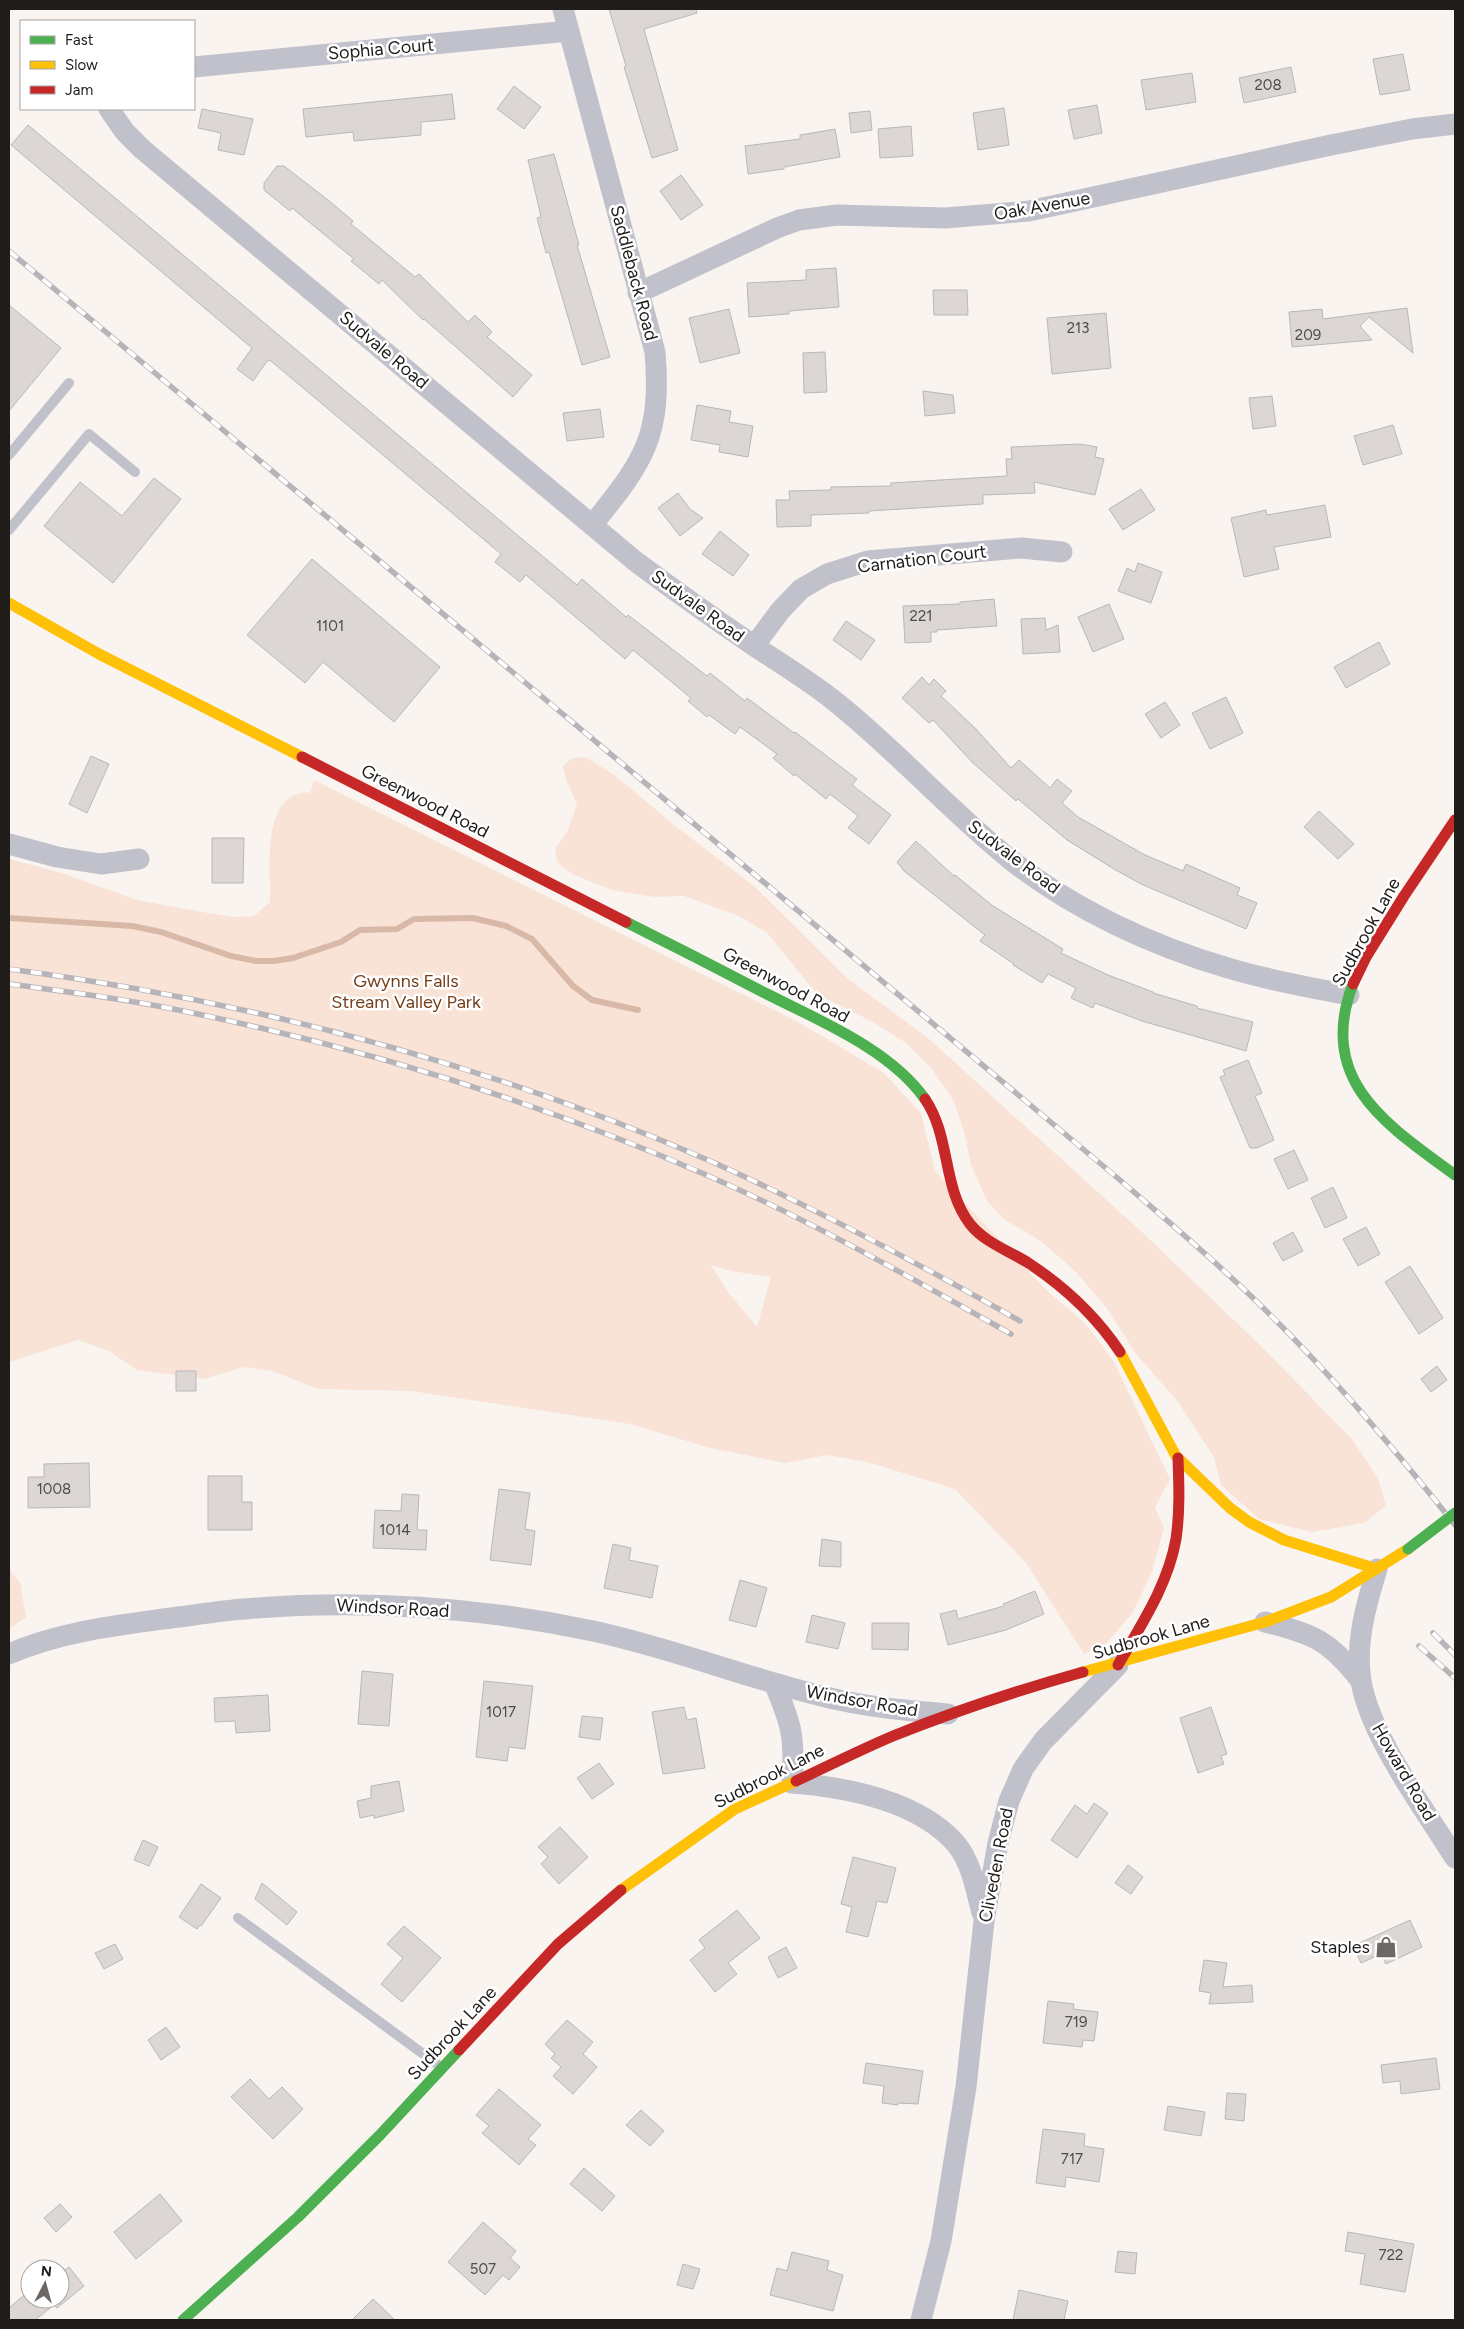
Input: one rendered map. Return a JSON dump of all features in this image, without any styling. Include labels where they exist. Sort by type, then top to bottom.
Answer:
[{"type":"street","name":"Saddleback Road","points":[[564,9],[655,352],[658,388],[656,416],[642,458],[627,482],[593,524]]},
{"type":"street","name":"Sophia Court","points":[[195,67],[569,31]]},
{"type":"street","name":"Sudvale Road","points":[[110,110],[124,132],[142,149],[635,561],[754,646],[814,684],[856,718],[967,823],[1013,861],[1070,899],[1124,928],[1171,948],[1227,968],[1282,982],[1349,995]]},
{"type":"street","name":"Oak Avenue","points":[[638,293],[777,228],[799,220],[837,215],[945,218],[1029,211],[1331,145],[1412,129],[1455,124]]},
{"type":"street","name":"Carnation Court","points":[[754,646],[780,611],[801,589],[827,574],[868,561],[1021,548],[1062,552]]},
{"type":"street","name":"Greenwood Road","points":[[9,603],[99,654],[803,1012],[891,1064],[912,1083],[932,1107],[940,1129],[954,1192],[961,1210],[971,1225],[986,1238],[1049,1277],[1074,1297],[1095,1319],[1124,1358],[1152,1406],[1178,1458],[1206,1482],[1233,1511],[1266,1533],[1309,1550],[1377,1569]]},
{"type":"street","name":"Sudbrook Lane","points":[[1455,820],[1378,939],[1349,995],[1343,1020],[1342,1045],[1347,1067],[1360,1090],[1375,1110],[1403,1135],[1455,1175]]},
{"type":"street","points":[[9,844],[57,857],[101,864],[139,858]]},
{"type":"street","name":"Cliveden Road","points":[[921,2320],[942,2241],[966,2086],[984,1921],[998,1844],[1009,1801],[1023,1769],[1043,1741],[1118,1665],[1155,1597],[1169,1565],[1176,1534],[1178,1458]]},
{"type":"street","name":"Sudbrook Lane","points":[[183,2320],[298,2217],[380,2135],[558,1944],[613,1895],[735,1810],[891,1737],[950,1714],[1027,1688],[1118,1665],[1265,1622],[1331,1596],[1377,1569],[1455,1514]]},
{"type":"street","name":"Howard Road","points":[[1361,1681],[1363,1618],[1377,1569]]},
{"type":"street","name":"Windsor Road","points":[[9,1654],[31,1644],[82,1631],[244,1609],[328,1605],[415,1608],[482,1613],[592,1631],[658,1646],[774,1683],[840,1701],[890,1709],[950,1714]]},
{"type":"street","name":"Howard Road","points":[[1265,1622],[1302,1631],[1326,1643],[1343,1658],[1361,1681],[1375,1723],[1393,1759],[1455,1858]]},
{"type":"street","name":"Windsor Road","points":[[774,1683],[793,1734],[792,1783]]},
{"type":"street","points":[[792,1783],[830,1786],[854,1791],[914,1813],[937,1827],[958,1846],[971,1871],[984,1921]]},
{"type":"lane","points":[[9,455],[69,383]]},
{"type":"lane","points":[[9,530],[89,434],[135,472]]},
{"type":"lane","points":[[238,1918],[442,2068]]},
{"type":"green space","points":[[586,757],[617,777],[678,828],[754,886],[847,978],[928,1038],[1144,1234],[1261,1346],[1352,1439],[1378,1478],[1386,1506],[1364,1523],[1312,1532],[1259,1519],[1221,1485],[1214,1457],[1178,1402],[1136,1354],[1108,1310],[1076,1272],[1042,1242],[1004,1219],[987,1201],[971,1165],[964,1131],[953,1100],[931,1068],[906,1043],[873,1022],[817,994],[767,933],[739,916],[684,896],[654,897],[612,890],[572,874],[557,862],[555,849],[568,830],[577,804],[566,780],[563,766],[572,758]]},
{"type":"green space","name":"Gwynns Falls Stream Valley Park","points":[[314,780],[798,1022],[884,1073],[921,1113],[935,1171],[1045,1289],[1086,1324],[1114,1362],[1170,1479],[1155,1507],[1164,1528],[1152,1572],[1133,1612],[1106,1644],[1084,1654],[1026,1563],[955,1489],[867,1462],[827,1455],[785,1463],[710,1448],[630,1424],[411,1391],[318,1389],[272,1371],[243,1367],[204,1379],[137,1370],[109,1351],[78,1340],[9,1362],[9,859],[62,873],[137,900],[233,917],[254,916],[270,902],[270,843],[277,814],[284,802],[295,795],[304,792],[310,793]],"holes":[[[711,1265],[731,1271],[771,1277],[757,1327],[729,1293]]]},
{"type":"green space","points":[[9,1570],[20,1582],[26,1617],[9,1629]]},
{"type":"building","points":[[609,9],[696,9],[697,13],[644,29],[678,150],[652,158],[624,67],[626,66]]},
{"type":"building","points":[[1403,54],[1410,90],[1380,95],[1373,59]]},
{"type":"building","points":[[1291,67],[1296,92],[1244,103],[1239,78]]},
{"type":"building","points":[[1192,73],[1196,102],[1146,110],[1141,80]]},
{"type":"building","points":[[514,86],[541,107],[524,129],[497,109]]},
{"type":"building","points":[[452,94],[455,119],[421,122],[421,135],[354,141],[353,132],[306,137],[303,109]]},
{"type":"building","points":[[1097,105],[1102,133],[1074,139],[1068,110]]},
{"type":"building","points":[[1004,108],[1009,145],[978,150],[973,113]]},
{"type":"building","points":[[202,109],[253,119],[244,155],[218,150],[221,133],[198,128]]},
{"type":"building","points":[[870,111],[872,130],[851,133],[849,113]]},
{"type":"building","points":[[28,125],[577,585],[582,579],[626,617],[628,615],[707,676],[710,673],[745,701],[747,698],[857,779],[852,785],[891,815],[869,844],[848,828],[858,816],[830,794],[826,799],[795,774],[794,776],[773,758],[777,754],[740,727],[735,734],[709,715],[707,717],[688,701],[691,698],[633,650],[625,659],[526,575],[520,582],[495,562],[501,554],[271,361],[268,360],[253,381],[237,369],[252,348],[11,145]]},
{"type":"building","points":[[911,126],[913,156],[880,158],[878,129]]},
{"type":"building","points":[[835,129],[840,157],[784,167],[784,169],[748,174],[745,146],[800,139],[800,135]]},
{"type":"building","points":[[554,154],[579,245],[577,245],[610,357],[582,365],[549,252],[546,253],[537,218],[541,217],[528,160]]},
{"type":"building","points":[[277,166],[284,166],[328,200],[353,221],[351,224],[415,277],[419,274],[468,322],[475,315],[492,332],[487,337],[532,375],[513,397],[423,320],[382,280],[379,284],[351,261],[354,259],[292,208],[290,211],[264,190],[264,183]]},
{"type":"building","points":[[681,175],[703,205],[681,220],[660,191]]},
{"type":"building","points":[[836,268],[839,307],[789,311],[789,314],[749,317],[747,283],[806,280],[806,270]]},
{"type":"building","points":[[933,290],[967,290],[968,315],[934,315]]},
{"type":"building","points":[[9,305],[61,348],[9,411]]},
{"type":"building","points":[[1407,308],[1413,353],[1369,317],[1360,326],[1372,340],[1292,347],[1289,312],[1322,309],[1323,319]]},
{"type":"building","points":[[729,309],[740,353],[700,363],[689,318]]},
{"type":"building","points":[[1106,313],[1111,368],[1052,374],[1047,318]]},
{"type":"building","points":[[825,352],[827,392],[804,393],[803,353]]},
{"type":"building","points":[[923,391],[953,395],[955,413],[925,416]]},
{"type":"building","points":[[1272,396],[1276,426],[1253,429],[1249,398]]},
{"type":"building","points":[[697,405],[731,411],[729,422],[753,426],[748,457],[719,452],[720,445],[691,440]]},
{"type":"building","points":[[600,409],[604,437],[567,441],[563,413]]},
{"type":"building","points":[[1393,425],[1402,454],[1363,465],[1354,436]]},
{"type":"building","points":[[1080,444],[1097,447],[1095,457],[1104,459],[1095,495],[1034,482],[1035,493],[983,495],[983,504],[869,511],[869,513],[811,515],[811,526],[777,527],[776,500],[790,500],[789,491],[831,490],[831,487],[891,486],[891,483],[1007,476],[1006,459],[1012,459],[1011,447]]},
{"type":"building","points":[[154,478],[181,499],[113,583],[44,526],[80,482],[122,516]]},
{"type":"building","points":[[1141,489],[1155,510],[1123,530],[1109,509]]},
{"type":"building","points":[[678,493],[690,509],[703,518],[680,536],[658,508]]},
{"type":"building","points":[[1325,505],[1331,537],[1274,547],[1279,569],[1244,577],[1231,518],[1266,510],[1267,515]]},
{"type":"building","points":[[720,531],[749,555],[733,576],[702,554]]},
{"type":"building","points":[[312,559],[440,667],[394,722],[323,662],[305,683],[247,635]]},
{"type":"building","points":[[1138,563],[1162,572],[1151,603],[1118,591],[1127,568],[1135,572]]},
{"type":"building","points":[[994,599],[997,626],[937,630],[937,632],[931,632],[931,642],[905,643],[903,606],[960,604],[960,602]]},
{"type":"building","points":[[1109,604],[1124,639],[1093,652],[1078,617]]},
{"type":"building","points":[[1045,618],[1046,630],[1058,625],[1060,652],[1023,654],[1021,619]]},
{"type":"building","points":[[846,621],[875,640],[861,660],[833,640]]},
{"type":"building","points":[[1379,642],[1390,664],[1346,688],[1334,667]]},
{"type":"building","points":[[922,677],[929,685],[934,679],[946,691],[941,696],[976,729],[1011,768],[1019,760],[1050,788],[1057,779],[1072,791],[1062,803],[1078,817],[1145,855],[1183,871],[1186,864],[1240,888],[1237,895],[1257,903],[1246,929],[1141,884],[1114,869],[1067,840],[1018,799],[1016,801],[972,762],[933,720],[929,723],[902,698]]},
{"type":"building","points":[[1226,697],[1243,733],[1210,749],[1192,713]]},
{"type":"building","points":[[1165,702],[1180,725],[1161,738],[1145,714]]},
{"type":"building","points":[[91,756],[109,764],[87,813],[69,804]]},
{"type":"building","points":[[1319,811],[1354,844],[1338,859],[1304,827]]},
{"type":"building","points":[[212,838],[244,838],[243,883],[212,883]]},
{"type":"building","points":[[916,841],[954,876],[993,906],[1063,949],[1061,953],[1153,993],[1197,1006],[1197,1008],[1253,1022],[1246,1051],[1142,1021],[1095,1003],[1093,1008],[1071,998],[1076,988],[1048,974],[1042,983],[1013,965],[980,941],[985,935],[904,871],[897,862]]},
{"type":"building","points":[[1248,1060],[1262,1093],[1255,1096],[1274,1140],[1257,1148],[1250,1148],[1220,1077],[1225,1075],[1223,1070]]},
{"type":"building","points":[[1294,1150],[1308,1180],[1288,1189],[1274,1159]]},
{"type":"building","points":[[1333,1187],[1347,1218],[1325,1228],[1311,1198]]},
{"type":"building","points":[[1366,1227],[1380,1254],[1358,1266],[1343,1239]]},
{"type":"building","points":[[1293,1232],[1303,1251],[1283,1261],[1273,1243]]},
{"type":"building","points":[[1410,1266],[1443,1318],[1419,1334],[1385,1282]]},
{"type":"building","points":[[1437,1366],[1447,1380],[1431,1392],[1421,1379]]},
{"type":"building","points":[[176,1371],[196,1371],[196,1391],[176,1391]]},
{"type":"building","points":[[89,1463],[90,1507],[28,1508],[28,1477],[44,1477],[44,1464]]},
{"type":"building","points":[[208,1476],[242,1476],[242,1502],[252,1502],[252,1530],[208,1530]]},
{"type":"building","points":[[499,1489],[530,1493],[525,1529],[535,1531],[531,1565],[490,1560]]},
{"type":"building","points":[[402,1494],[419,1495],[417,1530],[427,1530],[426,1550],[373,1548],[375,1510],[401,1511]]},
{"type":"building","points":[[822,1539],[841,1542],[841,1567],[819,1566]]},
{"type":"building","points":[[613,1544],[631,1548],[629,1560],[658,1566],[652,1598],[604,1588]]},
{"type":"building","points":[[740,1580],[767,1588],[756,1627],[729,1620]]},
{"type":"building","points":[[1035,1591],[1044,1614],[1006,1630],[948,1645],[940,1614],[956,1610],[958,1619],[1004,1606],[1003,1604]]},
{"type":"building","points":[[812,1615],[845,1623],[838,1649],[806,1642]]},
{"type":"building","points":[[872,1623],[909,1623],[908,1650],[872,1649]]},
{"type":"building","points":[[362,1671],[393,1674],[389,1726],[358,1724]]},
{"type":"building","points":[[484,1681],[533,1686],[525,1749],[509,1747],[507,1761],[476,1757]]},
{"type":"building","points":[[268,1695],[270,1731],[236,1733],[235,1721],[215,1722],[214,1698]]},
{"type":"building","points":[[684,1707],[687,1720],[696,1718],[705,1768],[663,1774],[652,1712]]},
{"type":"building","points":[[1211,1707],[1227,1754],[1221,1756],[1224,1764],[1198,1773],[1180,1718]]},
{"type":"building","points":[[582,1716],[603,1718],[600,1740],[579,1737]]},
{"type":"building","points":[[599,1763],[614,1784],[592,1799],[577,1778]]},
{"type":"building","points":[[399,1781],[404,1811],[374,1818],[374,1815],[360,1818],[357,1801],[371,1798],[371,1786]]},
{"type":"building","points":[[1094,1803],[1108,1813],[1077,1858],[1051,1840],[1075,1805],[1087,1814]]},
{"type":"building","points":[[560,1827],[588,1857],[559,1884],[541,1864],[548,1857],[538,1847]]},
{"type":"building","points":[[143,1840],[158,1847],[149,1866],[134,1860]]},
{"type":"building","points":[[853,1857],[896,1868],[887,1903],[877,1901],[868,1937],[846,1932],[852,1907],[841,1904]]},
{"type":"building","points":[[1128,1865],[1143,1877],[1131,1894],[1115,1883]]},
{"type":"building","points":[[262,1883],[297,1912],[287,1925],[255,1899]]},
{"type":"building","points":[[201,1884],[221,1898],[197,1929],[179,1917]]},
{"type":"building","points":[[737,1910],[760,1938],[728,1963],[737,1974],[715,1992],[690,1960],[705,1948],[699,1940]]},
{"type":"building","points":[[1410,1920],[1422,1947],[1386,1964],[1381,1954],[1361,1963],[1353,1946]]},
{"type":"building","points":[[404,1926],[441,1958],[402,2002],[381,1984],[403,1958],[387,1944]]},
{"type":"building","points":[[115,1944],[123,1959],[104,1969],[95,1953]]},
{"type":"building","points":[[786,1947],[797,1968],[778,1978],[768,1957]]},
{"type":"building","points":[[1204,1960],[1227,1963],[1223,1987],[1252,1985],[1253,2002],[1209,2004],[1211,1993],[1199,1991]]},
{"type":"building","points":[[1048,2001],[1074,2004],[1073,2009],[1098,2012],[1094,2041],[1083,2040],[1082,2047],[1043,2043]]},
{"type":"building","points":[[567,2020],[593,2042],[583,2054],[597,2067],[573,2094],[553,2076],[561,2067],[551,2058],[555,2054],[545,2044]]},
{"type":"building","points":[[166,2027],[180,2047],[161,2060],[148,2040]]},
{"type":"building","points":[[1436,2058],[1440,2089],[1401,2094],[1400,2081],[1383,2083],[1381,2065]]},
{"type":"building","points":[[866,2063],[923,2071],[918,2104],[898,2103],[898,2105],[882,2103],[884,2086],[863,2083]]},
{"type":"building","points":[[250,2079],[269,2099],[282,2087],[303,2109],[273,2139],[231,2097]]},
{"type":"building","points":[[499,2089],[541,2125],[528,2139],[536,2145],[519,2165],[482,2133],[489,2126],[476,2115]]},
{"type":"building","points":[[1227,2093],[1246,2094],[1244,2121],[1225,2119]]},
{"type":"building","points":[[1168,2106],[1205,2112],[1201,2136],[1164,2130]]},
{"type":"building","points":[[641,2110],[664,2131],[650,2146],[626,2125]]},
{"type":"building","points":[[1043,2129],[1085,2134],[1084,2146],[1104,2149],[1099,2182],[1066,2177],[1065,2187],[1036,2183]]},
{"type":"building","points":[[584,2168],[615,2196],[602,2211],[570,2184]]},
{"type":"building","points":[[160,2194],[182,2221],[136,2259],[114,2232]]},
{"type":"building","points":[[60,2204],[72,2217],[56,2232],[44,2218]]},
{"type":"building","points":[[483,2222],[516,2251],[510,2258],[520,2267],[509,2280],[503,2275],[485,2295],[448,2262]]},
{"type":"building","points":[[1348,2232],[1414,2244],[1405,2292],[1360,2284],[1365,2254],[1345,2251]]},
{"type":"building","points":[[1118,2251],[1137,2253],[1135,2274],[1115,2272]]},
{"type":"building","points":[[792,2252],[829,2261],[827,2270],[843,2275],[833,2311],[770,2295],[777,2268],[787,2271]]},
{"type":"building","points":[[683,2264],[700,2269],[693,2289],[677,2285]]},
{"type":"building","points":[[70,2268],[84,2286],[70,2297]]},
{"type":"building","points":[[1019,2290],[1068,2301],[1064,2320],[1013,2320]]},
{"type":"building","points":[[20,2299],[20,2309],[49,2309],[35,2320],[9,2320],[9,2308]]},
{"type":"building","points":[[373,2299],[395,2320],[352,2320]]},
{"type":"waterway","points":[[9,918],[132,926],[161,932],[231,956],[256,961],[293,958],[341,942],[360,930],[397,929],[414,919],[473,918],[506,926],[532,939],[573,986],[592,1000],[638,1010]]},
{"type":"railway","points":[[9,251],[1205,1253],[1238,1283],[1333,1380],[1383,1437],[1455,1525]]},
{"type":"railway","points":[[9,969],[190,999],[280,1019],[370,1041],[546,1096],[717,1164],[794,1200],[946,1279],[1020,1321]]},
{"type":"railway","points":[[9,984],[125,1000],[303,1038],[442,1077],[510,1099],[645,1149],[750,1195],[863,1252],[1011,1334]]},
{"type":"railway","points":[[1433,1633],[1455,1655]]},
{"type":"railway","points":[[1419,1646],[1455,1678]]},
{"type":"traffic: fast","points":[[626,922],[852,1037],[893,1065],[925,1099]]},
{"type":"traffic: fast","points":[[1353,984],[1344,1018],[1344,1048],[1351,1074],[1365,1097],[1383,1118],[1405,1138],[1455,1175]]},
{"type":"traffic: fast","points":[[1408,1549],[1455,1513]]},
{"type":"traffic: fast","points":[[183,2320],[298,2217],[380,2135],[459,2050]]},
{"type":"traffic: slow","points":[[9,603],[99,654],[302,757]]},
{"type":"traffic: slow","points":[[1120,1352],[1176,1456],[1230,1508],[1249,1522],[1284,1540],[1377,1569]]},
{"type":"traffic: slow","points":[[1083,1672],[1265,1622],[1331,1597],[1408,1549]]},
{"type":"traffic: slow","points":[[621,1890],[735,1809],[796,1781]]},
{"type":"traffic: jam","points":[[302,757],[626,922]]},
{"type":"traffic: jam","points":[[1353,984],[1366,957],[1455,820]]},
{"type":"traffic: jam","points":[[925,1099],[939,1130],[955,1195],[961,1210],[970,1224],[983,1236],[1030,1264],[1068,1293],[1101,1326],[1120,1352]]},
{"type":"traffic: jam","points":[[1118,1665],[1153,1604],[1172,1556],[1178,1519],[1178,1458]]},
{"type":"traffic: jam","points":[[796,1781],[916,1727],[987,1701],[1083,1672]]},
{"type":"traffic: jam","points":[[459,2050],[558,1944],[621,1890]]},
{"type":"place","name":"Staples","points":[[1386,1947]]}]
